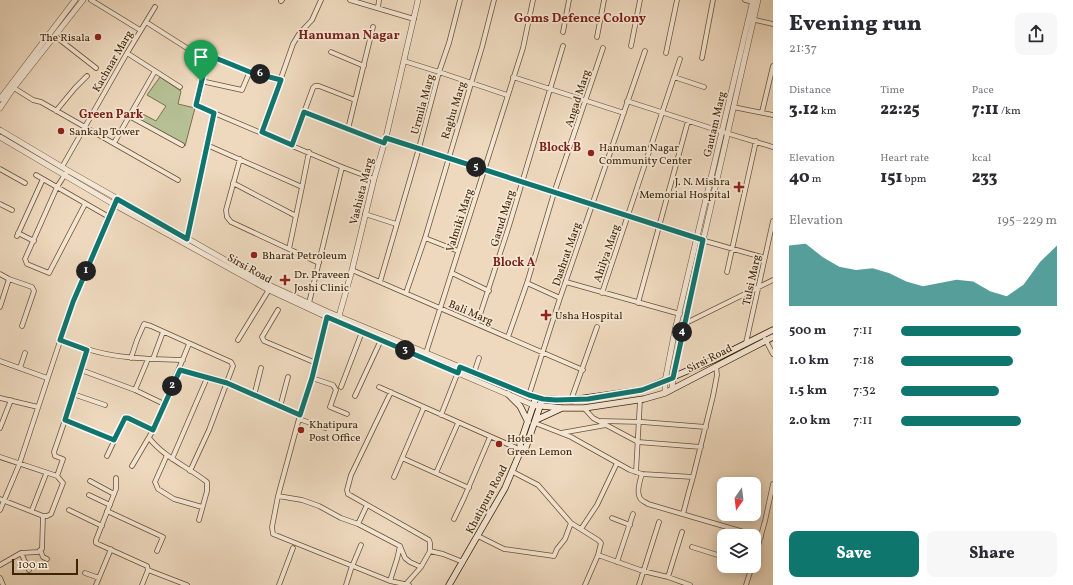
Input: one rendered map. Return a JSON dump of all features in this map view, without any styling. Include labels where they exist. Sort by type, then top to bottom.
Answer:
[{"type":"main road","name":"Sirsi Road","points":[[536,397],[543,399],[571,400],[642,390],[673,378],[773,330]]},
{"type":"main road","name":"Sirsi Road","points":[[533,405],[562,408],[584,408],[640,400],[665,393],[773,337]]},
{"type":"main road","points":[[508,394],[520,406],[528,422]]},
{"type":"main road","points":[[521,450],[520,444],[536,397]]},
{"type":"main road","name":"Khatipura Road","points":[[449,585],[505,488],[521,450],[526,447],[543,399]]},
{"type":"main road","points":[[535,422],[562,408]]},
{"type":"street","points":[[0,99],[75,0]]},
{"type":"street","points":[[0,108],[83,0]]},
{"type":"street","points":[[91,0],[140,30]]},
{"type":"street","points":[[262,132],[293,44],[299,34],[312,20],[321,0]]},
{"type":"street","points":[[350,0],[414,19]]},
{"type":"street","points":[[378,8],[379,0]]},
{"type":"street","name":"Vashista Marg","points":[[339,316],[386,138],[418,0]]},
{"type":"street","name":"Urmila Marg","points":[[380,282],[396,224],[420,148],[439,72],[449,43],[460,0]]},
{"type":"street","name":"Raghu Marg","points":[[406,293],[425,238],[488,28],[494,0]]},
{"type":"street","name":"Valmiki Marg","points":[[426,353],[523,48],[533,0]]},
{"type":"street","points":[[563,32],[569,0]]},
{"type":"street","points":[[597,37],[604,0]]},
{"type":"street","points":[[631,46],[640,0]]},
{"type":"street","points":[[666,53],[677,0]]},
{"type":"street","points":[[702,58],[714,0]]},
{"type":"street","points":[[745,0],[755,1]]},
{"type":"street","name":"Gautam Marg","points":[[665,393],[665,381],[680,314],[700,240],[755,1]]},
{"type":"street","name":"Kachnar Marg","points":[[62,167],[140,30],[155,7]]},
{"type":"street","points":[[751,19],[773,24]]},
{"type":"street","name":"Gautam Marg","points":[[725,133],[734,107],[751,19]]},
{"type":"street","points":[[146,22],[190,50]]},
{"type":"street","points":[[348,129],[373,28]]},
{"type":"street","points":[[55,36],[96,68]]},
{"type":"street","name":"Garud Marg","points":[[477,324],[489,291],[563,46]]},
{"type":"street","name":"Angad Marg","points":[[508,337],[527,283],[554,193],[603,48]]},
{"type":"street","name":"Dashrat Marg","points":[[529,395],[560,298],[645,51]]},
{"type":"street","points":[[331,52],[364,66]]},
{"type":"street","points":[[127,53],[180,87]]},
{"type":"street","points":[[281,80],[250,72],[210,57],[207,59],[196,105],[342,167],[374,179]]},
{"type":"street","name":"Ahilya Marg","points":[[602,293],[680,59]]},
{"type":"street","points":[[404,62],[507,95]]},
{"type":"street","points":[[762,112],[773,66]]},
{"type":"street","points":[[114,143],[155,71]]},
{"type":"street","points":[[201,81],[242,90],[250,72]]},
{"type":"street","points":[[56,111],[87,76]]},
{"type":"street","points":[[513,77],[624,113]]},
{"type":"street","points":[[674,77],[704,87]]},
{"type":"street","points":[[292,145],[315,86],[319,86],[355,100]]},
{"type":"street","points":[[14,88],[178,180]]},
{"type":"street","points":[[628,101],[773,147]]},
{"type":"street","points":[[734,107],[773,115]]},
{"type":"street","points":[[304,112],[384,143]]},
{"type":"street","points":[[187,239],[214,113]]},
{"type":"street","points":[[129,116],[182,145]]},
{"type":"street","points":[[638,303],[688,121]]},
{"type":"street","name":"Sirsi Road","points":[[1,136],[62,167],[66,173]]},
{"type":"street","name":"Sirsi Road","points":[[1,136],[270,288],[362,332],[533,405]]},
{"type":"street","points":[[386,138],[700,240],[765,258]]},
{"type":"street","points":[[727,272],[756,141]]},
{"type":"street","points":[[207,145],[302,187]]},
{"type":"street","points":[[289,249],[309,152]]},
{"type":"street","points":[[240,160],[226,210],[227,217],[231,222],[319,263]]},
{"type":"street","points":[[309,303],[342,167]]},
{"type":"street","points":[[0,169],[25,183]]},
{"type":"street","points":[[66,173],[57,187],[25,259],[26,262],[49,273],[85,204]]},
{"type":"street","points":[[36,174],[109,217]]},
{"type":"street","points":[[34,241],[18,234],[43,179]]},
{"type":"street","points":[[233,183],[296,216]]},
{"type":"street","points":[[0,510],[2,499],[19,465],[73,302],[116,202]]},
{"type":"street","name":"Sirsi Road","points":[[116,202],[187,239],[270,288],[309,303],[327,315],[339,316],[474,373],[536,397]]},
{"type":"street","points":[[0,204],[12,210]]},
{"type":"street","points":[[365,214],[396,224]]},
{"type":"street","name":"Tulsi Marg","points":[[746,343],[773,221]]},
{"type":"street","points":[[425,238],[458,251]]},
{"type":"street","name":"Gautam Marg","points":[[672,389],[700,240]]},
{"type":"street","name":"Bali Marg","points":[[352,270],[583,370]]},
{"type":"street","points":[[452,273],[489,291]]},
{"type":"street","points":[[0,274],[9,279],[32,287],[34,291],[22,326]]},
{"type":"street","points":[[0,307],[9,279]]},
{"type":"street","points":[[684,324],[773,280]]},
{"type":"street","points":[[566,282],[680,314]]},
{"type":"street","points":[[527,283],[560,298]]},
{"type":"street","points":[[238,340],[270,288]]},
{"type":"street","points":[[278,310],[262,337],[264,341],[316,363]]},
{"type":"street","points":[[327,315],[312,378],[299,417],[278,496],[272,527],[273,534],[390,580],[407,585],[421,567],[430,551],[429,540],[348,494],[347,490],[351,475],[391,392]]},
{"type":"street","points":[[131,358],[136,340],[144,324],[231,362],[233,366],[227,383],[209,430],[190,471]]},
{"type":"street","points":[[571,400],[598,327]]},
{"type":"street","points":[[486,334],[488,329]]},
{"type":"street","points":[[153,359],[163,332]]},
{"type":"street","points":[[341,387],[362,332]]},
{"type":"street","points":[[763,335],[773,354]]},
{"type":"street","points":[[60,340],[87,350],[120,357],[183,360]]},
{"type":"street","points":[[355,396],[381,340]]},
{"type":"street","points":[[132,466],[153,430],[180,370],[189,344]]},
{"type":"street","points":[[57,476],[63,459],[55,456],[54,452],[87,350]]},
{"type":"street","points":[[20,368],[26,353]]},
{"type":"street","points":[[474,373],[479,358]]},
{"type":"street","points":[[135,390],[148,359]]},
{"type":"street","points":[[0,361],[47,378]]},
{"type":"street","points":[[683,514],[688,491],[694,478],[706,427],[717,375],[716,366]]},
{"type":"street","points":[[441,415],[460,367]]},
{"type":"street","points":[[254,396],[261,368]]},
{"type":"street","points":[[81,370],[135,390],[164,404]]},
{"type":"street","points":[[180,370],[227,383],[325,428]]},
{"type":"street","points":[[280,407],[288,377]]},
{"type":"street","points":[[172,459],[207,378]]},
{"type":"street","points":[[312,378],[335,387],[336,390],[330,407],[347,414]]},
{"type":"street","points":[[379,387],[490,438],[521,450]]},
{"type":"street","points":[[73,394],[105,405]]},
{"type":"street","points":[[0,398],[38,407]]},
{"type":"street","points":[[0,428],[11,400]]},
{"type":"street","points":[[636,472],[640,400]]},
{"type":"street","points":[[394,477],[424,407]]},
{"type":"street","points":[[584,408],[593,418],[638,442],[701,447]]},
{"type":"street","points":[[107,456],[125,418],[153,430]]},
{"type":"street","points":[[65,420],[114,440]]},
{"type":"street","points":[[600,421],[639,422],[706,427]]},
{"type":"street","points":[[535,422],[572,437],[617,463],[636,472],[642,474],[694,478]]},
{"type":"street","points":[[436,473],[458,423]]},
{"type":"street","points":[[560,433],[606,424]]},
{"type":"street","points":[[149,438],[166,455],[207,482],[207,491],[199,520]]},
{"type":"street","points":[[454,519],[490,438]]},
{"type":"street","points":[[166,455],[155,482],[158,489],[174,499],[202,507]]},
{"type":"street","points":[[0,458],[46,474],[57,476],[62,483],[60,493],[51,514],[48,516],[43,516],[32,510],[2,499]]},
{"type":"street","points":[[402,458],[469,488]]},
{"type":"street","points":[[581,529],[597,505],[617,463]]},
{"type":"street","points":[[513,472],[538,485],[571,523],[601,543],[598,555],[585,585]]},
{"type":"street","points":[[32,510],[46,474]]},
{"type":"street","points":[[642,474],[639,489],[639,497],[641,500],[669,511],[734,529]]},
{"type":"street","points":[[116,478],[116,489],[96,543],[147,566],[148,570],[187,585]]},
{"type":"street","points":[[90,481],[114,494]]},
{"type":"street","points":[[761,537],[771,502],[773,484]]},
{"type":"street","points":[[89,495],[110,505]]},
{"type":"street","points":[[278,496],[302,500],[358,524],[400,546],[405,558],[421,567]]},
{"type":"street","points":[[358,524],[367,505]]},
{"type":"street","points":[[70,510],[102,526]]},
{"type":"street","points":[[107,511],[163,537],[157,551]]},
{"type":"street","points":[[617,562],[633,514]]},
{"type":"street","points":[[43,516],[42,549],[40,550],[43,557],[47,559]]},
{"type":"street","points":[[612,518],[630,525]]},
{"type":"street","points":[[639,585],[659,522]]},
{"type":"street","points":[[478,536],[504,549],[554,556],[556,549],[565,539],[571,523]]},
{"type":"street","points":[[668,577],[682,532]]},
{"type":"street","points":[[346,585],[352,565],[361,545]]},
{"type":"street","points":[[390,580],[400,546]]},
{"type":"street","points":[[692,547],[717,555]]},
{"type":"street","points":[[279,585],[293,548]]},
{"type":"street","points":[[96,585],[111,549]]},
{"type":"street","points":[[0,565],[22,554],[40,550]]},
{"type":"street","points":[[430,551],[443,554],[463,562]]},
{"type":"street","points":[[22,554],[29,570]]},
{"type":"street","points":[[598,555],[643,571],[668,577],[682,584],[690,585]]},
{"type":"street","points":[[142,585],[148,570]]},
{"type":"street","points":[[85,573],[99,578]]},
{"type":"street","points":[[746,585],[750,573]]},
{"type":"street","points":[[0,578],[3,585]]},
{"type":"green space","points":[[160,77],[181,91],[178,104],[195,108],[185,146],[135,117],[139,112],[156,121],[166,106],[147,95]]},
{"type":"place","name":"The Risala","points":[[98,37]]},
{"type":"place","name":"Sankalp Tower","points":[[61,131]]},
{"type":"place","name":"Hanuman Nagar Community Center","points":[[591,153]]},
{"type":"place","name":"J. N. Mishra Memorial Hospital","points":[[739,187]]},
{"type":"place","name":"Bharat Petroleum","points":[[254,255]]},
{"type":"place","name":"Dr. Praveen Joshi Clinic","points":[[285,280]]},
{"type":"place","name":"Usha Hospital","points":[[546,315]]},
{"type":"place","name":"Khatipura Post Office","points":[[301,430]]},
{"type":"place","name":"Hotel Green Lemon","points":[[499,444]]},
{"type":"district","name":"Goms Defence Colony","points":[[580,17]]},
{"type":"district","name":"Hanuman Nagar","points":[[349,34]]},
{"type":"district","name":"Green Park","points":[[111,114]]},
{"type":"district","name":"Block B","points":[[560,147]]},
{"type":"district","name":"Block A","points":[[514,262]]},
{"type":"route","points":[[210,57],[250,72],[281,80],[262,132],[292,145],[304,112],[384,143],[386,138],[420,148],[703,240],[673,378],[642,390],[588,399],[543,399],[510,388],[460,367],[458,373],[327,317],[312,378],[300,415],[227,383],[180,370],[153,430],[125,418],[114,440],[65,420],[87,350],[60,340],[73,302],[117,199],[187,239],[214,113],[196,105],[201,81],[207,59],[210,57]]}]
